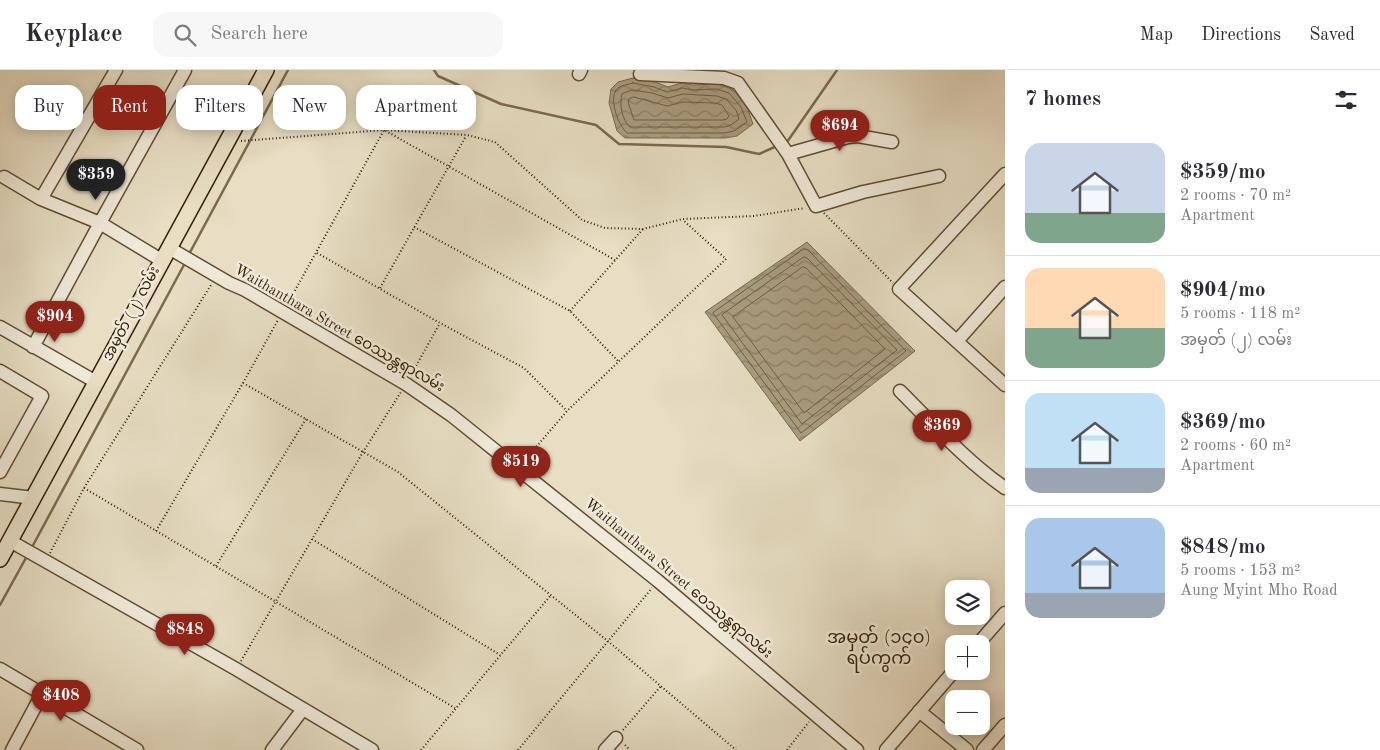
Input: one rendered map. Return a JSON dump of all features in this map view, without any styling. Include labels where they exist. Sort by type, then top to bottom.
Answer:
[{"type":"main road","name":"အမှတ် (၂) လမ်း","points":[[0,559],[266,70]]},
{"type":"street","points":[[41,199],[116,70]]},
{"type":"street","points":[[33,346],[185,70]]},
{"type":"street","points":[[640,74],[655,72],[687,73],[724,78],[738,82],[788,154],[816,206],[863,192],[939,176]]},
{"type":"street","points":[[788,154],[848,137],[858,136],[892,142]]},
{"type":"street","points":[[1005,174],[899,289],[1005,385]]},
{"type":"street","name":"Waithanthara Street ဝေဿန္တရာလမ်း","points":[[4,177],[41,199],[100,223],[165,255],[217,276],[245,290],[406,384],[451,415],[658,581],[858,750]]},
{"type":"street","points":[[957,341],[1005,287]]},
{"type":"street","points":[[0,327],[96,382]]},
{"type":"street","points":[[0,472],[42,396],[2,377]]},
{"type":"street","points":[[900,391],[948,439],[1005,488]]},
{"type":"street","points":[[0,494],[34,498]]},
{"type":"street","points":[[10,541],[236,669],[372,750]]},
{"type":"street","points":[[986,635],[1004,616]]},
{"type":"street","points":[[0,670],[137,750]]},
{"type":"street","points":[[886,750],[946,680]]},
{"type":"street","points":[[12,750],[42,694]]},
{"type":"street","points":[[272,750],[303,709]]},
{"type":"street","points":[[920,711],[967,750]]},
{"type":"street","points":[[983,750],[1005,725]]},
{"type":"street","points":[[605,750],[616,738]]},
{"type":"path","points":[[227,142],[384,130],[467,135],[495,142],[582,220],[605,228],[643,230],[683,219],[754,216],[816,206],[899,289]]},
{"type":"path","points":[[384,130],[448,168],[615,260]]},
{"type":"path","points":[[156,531],[243,383],[384,130]]},
{"type":"path","points":[[380,288],[467,135]]},
{"type":"path","points":[[518,468],[567,411],[726,259],[683,219]]},
{"type":"path","points":[[414,228],[570,311],[619,362]]},
{"type":"path","points":[[570,311],[643,230]]},
{"type":"path","points":[[317,252],[440,323],[524,368],[567,411]]},
{"type":"path","points":[[46,561],[84,488],[217,276]]},
{"type":"path","points":[[236,669],[363,452],[406,384],[440,323]]},
{"type":"path","points":[[243,383],[398,472],[609,642],[736,750]]},
{"type":"path","points":[[216,566],[306,419]]},
{"type":"path","points":[[84,488],[455,708]]},
{"type":"path","points":[[312,539],[500,655]]},
{"type":"path","points":[[518,750],[658,581]]},
{"type":"path","points":[[421,750],[551,595]]},
{"type":"path","points":[[616,738],[661,686]]},
{"type":"path","points":[[787,750],[816,715]]},
{"type":"water","points":[[633,78],[655,82],[668,87],[682,83],[692,85],[718,84],[732,89],[746,104],[753,124],[737,136],[725,138],[625,138],[617,131],[609,103],[611,89],[618,82]]},
{"type":"water","points":[[807,242],[915,351],[800,441],[705,312]]},
{"type":"waterway","points":[[188,256],[288,70]]},
{"type":"waterway","points":[[434,70],[438,76],[501,104],[596,125],[619,144],[726,147],[759,154],[777,146]]},
{"type":"waterway","points":[[784,143],[787,142],[837,70]]},
{"type":"waterway","points":[[31,549],[185,263]]},
{"type":"waterway","points":[[0,605],[27,556]]},
{"type":"district","name":"အမှတ် (၁၄၀) ရပ်ကွက်","points":[[879,648]]}]
